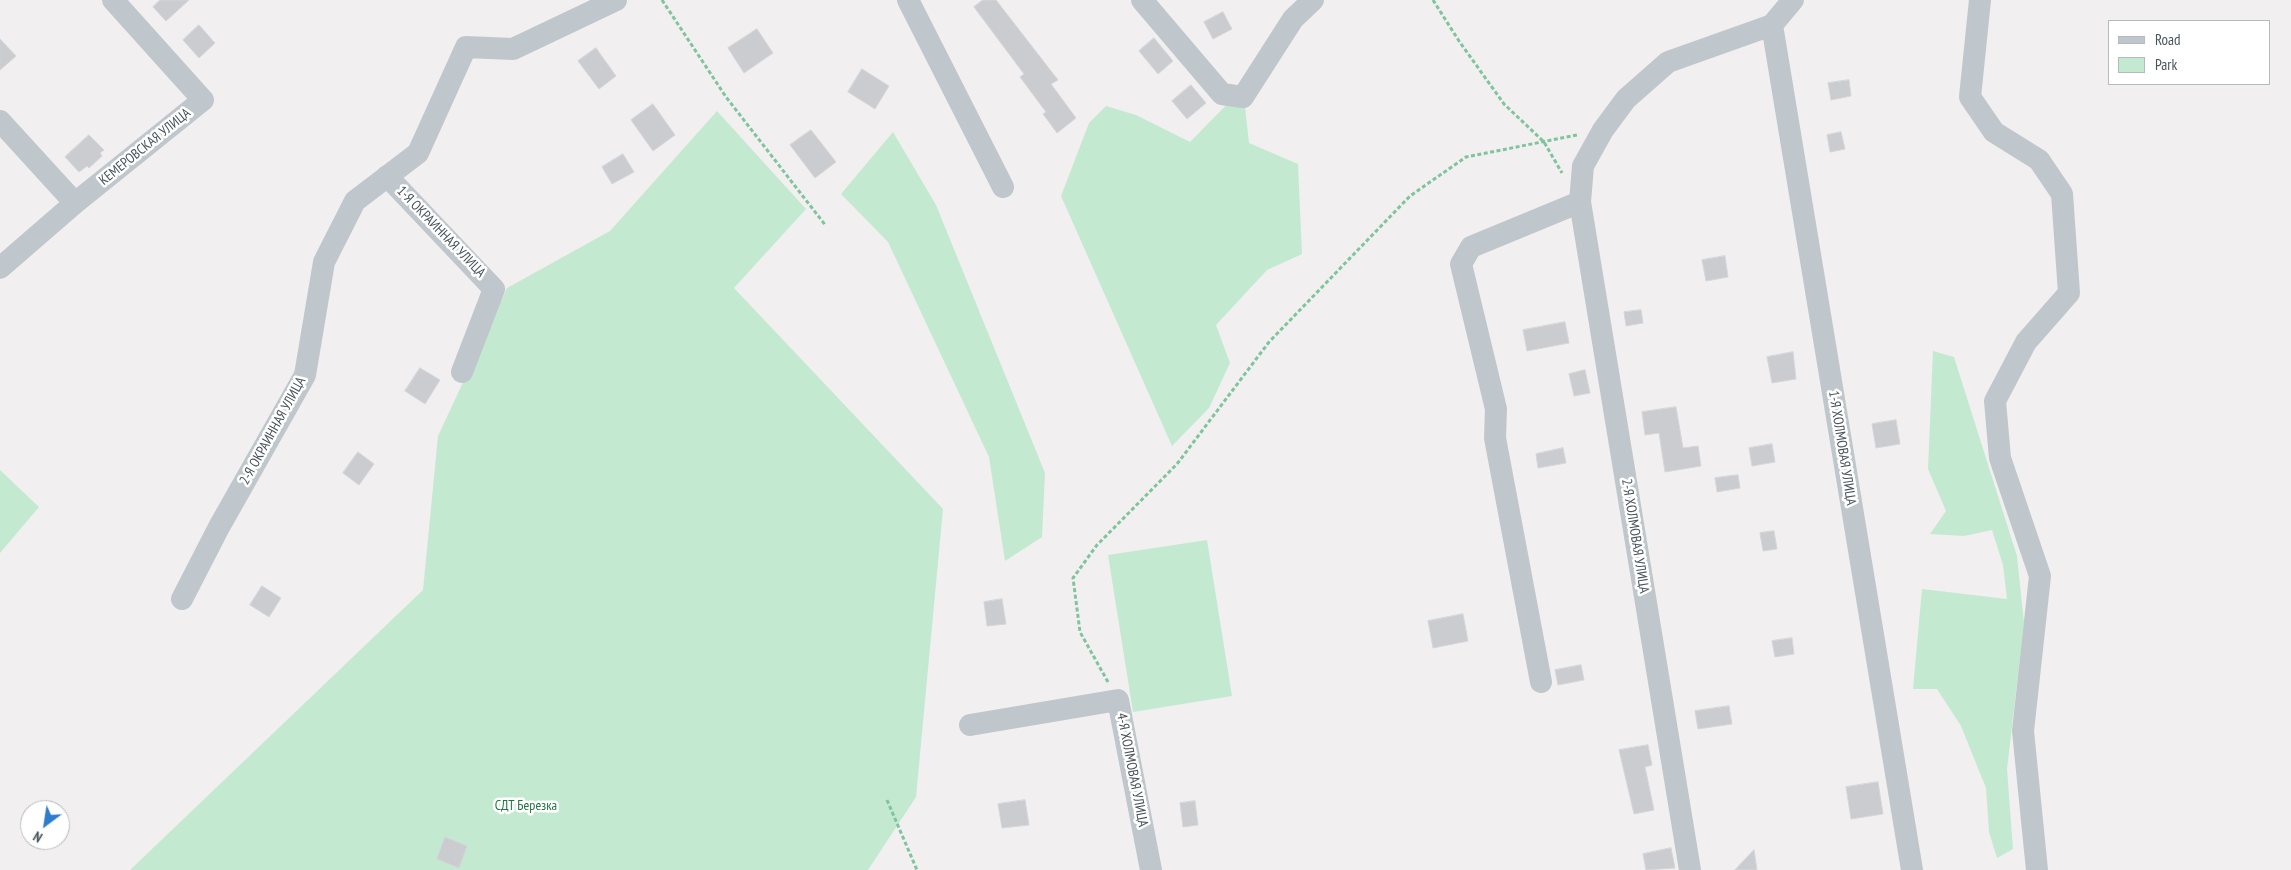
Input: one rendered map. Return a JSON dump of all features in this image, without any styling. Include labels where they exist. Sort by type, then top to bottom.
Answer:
[{"type":"street","name":"КЕМЕРОВСКАЯ УЛИЦА","points":[[0,268],[75,203],[203,100],[113,0]]},
{"type":"street","name":"2-Я ОКРАИННАЯ УЛИЦА","points":[[182,599],[218,527],[305,376],[324,262],[355,201],[418,153],[466,47],[513,49],[616,0]]},
{"type":"street","points":[[908,0],[1003,187]]},
{"type":"street","points":[[1142,0],[1222,94],[1243,97],[1293,19],[1313,0]]},
{"type":"street","points":[[1772,25],[1793,0]]},
{"type":"street","points":[[1980,0],[1970,97],[1994,132],[2039,160],[2062,194],[2069,292],[2026,342],[1995,401],[2000,458],[2040,576],[2023,731],[2037,870]]},
{"type":"street","name":"2-Я ХОЛМОВАЯ УЛИЦА","points":[[1690,870],[1580,202],[1583,166],[1603,130],[1626,99],[1668,62],[1772,25]]},
{"type":"street","name":"1-Я ХОЛМОВАЯ УЛИЦА","points":[[1772,25],[1912,870]]},
{"type":"street","points":[[0,121],[75,203]]},
{"type":"street","name":"1-Я ОКРАИННАЯ УЛИЦА","points":[[387,176],[494,289],[462,372]]},
{"type":"street","points":[[1541,682],[1495,438],[1496,409],[1461,264],[1470,247],[1580,202]]},
{"type":"street","name":"4-Я ХОЛМОВАЯ УЛИЦА","points":[[970,725],[1118,700],[1151,870]]},
{"type":"path","points":[[662,0],[726,97],[826,226]]},
{"type":"path","points":[[1433,0],[1459,41],[1504,104],[1544,142],[1580,202]]},
{"type":"path","points":[[1118,700],[1080,632],[1073,578],[1097,545],[1177,464],[1269,342],[1410,196],[1466,157],[1603,130]]},
{"type":"path","points":[[887,800],[917,870]]},
{"type":"green space","points":[[1243,88],[1249,143],[1298,164],[1302,254],[1267,270],[1216,325],[1230,363],[1209,408],[1172,446],[1061,196],[1089,123],[1106,106],[1136,115],[1190,142]]},
{"type":"green space","name":"СДТ Березка","points":[[717,111],[806,209],[734,288],[943,509],[916,797],[868,870],[130,870],[423,590],[438,436],[507,288],[610,231]]},
{"type":"green space","points":[[893,132],[936,205],[1045,473],[1042,537],[1005,561],[989,457],[888,242],[841,194]]},
{"type":"green space","points":[[1933,351],[1954,357],[2017,556],[2024,623],[2007,769],[2013,849],[1997,858],[1989,832],[1986,788],[1961,726],[1937,689],[1913,689],[1922,589],[2007,599],[2003,565],[1992,530],[1964,536],[1930,534],[1946,511],[1928,469]]},
{"type":"green space","points":[[0,470],[39,507],[0,553]]},
{"type":"green space","points":[[1207,540],[1232,696],[1133,712],[1108,555]]},
{"type":"building","points":[[160,0],[189,0],[166,21],[153,7]]},
{"type":"building","points":[[983,0],[996,0],[1058,80],[1051,84],[1076,118],[1057,133],[1043,114],[1046,112],[1020,77],[1024,74],[974,7]]},
{"type":"building","points":[[1223,12],[1232,29],[1213,39],[1204,22]]},
{"type":"building","points":[[199,25],[215,43],[199,58],[183,40]]},
{"type":"building","points":[[757,29],[773,53],[744,73],[728,48]]},
{"type":"building","points":[[1154,38],[1173,61],[1158,74],[1139,51]]},
{"type":"building","points":[[0,39],[16,56],[0,70]]},
{"type":"building","points":[[596,48],[616,76],[599,89],[578,61]]},
{"type":"building","points":[[862,69],[889,86],[875,109],[848,92]]},
{"type":"building","points":[[1849,80],[1851,96],[1831,100],[1828,83]]},
{"type":"building","points":[[1191,85],[1206,103],[1187,119],[1172,101]]},
{"type":"building","points":[[653,104],[675,135],[653,151],[631,120]]},
{"type":"building","points":[[811,130],[836,162],[815,178],[790,145]]},
{"type":"building","points":[[1841,132],[1845,149],[1830,152],[1827,135]]},
{"type":"building","points":[[89,135],[104,150],[100,153],[102,156],[89,168],[87,166],[79,172],[65,157]]},
{"type":"building","points":[[623,154],[634,172],[612,184],[602,167]]},
{"type":"building","points":[[1725,256],[1728,277],[1706,281],[1702,260]]},
{"type":"building","points":[[1641,310],[1643,323],[1626,326],[1624,312]]},
{"type":"building","points":[[1565,322],[1569,343],[1527,351],[1523,330]]},
{"type":"building","points":[[1793,352],[1796,379],[1772,383],[1767,357]]},
{"type":"building","points":[[420,368],[440,380],[425,404],[405,391]]},
{"type":"building","points":[[1585,370],[1590,393],[1574,396],[1569,374]]},
{"type":"building","points":[[1676,407],[1683,448],[1698,446],[1701,466],[1665,472],[1659,433],[1645,435],[1642,412]]},
{"type":"building","points":[[1896,420],[1900,444],[1876,448],[1872,424]]},
{"type":"building","points":[[1772,444],[1775,462],[1752,466],[1749,448]]},
{"type":"building","points":[[1563,448],[1566,463],[1538,468],[1536,454]]},
{"type":"building","points":[[358,452],[374,464],[359,485],[343,473]]},
{"type":"building","points":[[1738,475],[1740,488],[1717,492],[1715,478]]},
{"type":"building","points":[[1774,531],[1777,549],[1763,551],[1760,533]]},
{"type":"building","points":[[262,586],[281,598],[269,617],[250,605]]},
{"type":"building","points":[[1002,599],[1006,624],[987,626],[984,602]]},
{"type":"building","points":[[1463,614],[1468,641],[1433,648],[1428,621]]},
{"type":"building","points":[[1792,638],[1794,654],[1775,657],[1772,641]]},
{"type":"building","points":[[1581,665],[1584,680],[1558,685],[1555,670]]},
{"type":"building","points":[[1729,706],[1732,724],[1698,729],[1695,711]]},
{"type":"building","points":[[1648,745],[1652,765],[1645,767],[1654,810],[1634,814],[1619,750]]},
{"type":"building","points":[[1878,782],[1883,814],[1851,819],[1846,787]]},
{"type":"building","points":[[1025,800],[1029,825],[1002,828],[998,804]]},
{"type":"building","points":[[1195,801],[1198,825],[1183,827],[1180,803]]},
{"type":"building","points":[[445,837],[467,846],[459,868],[437,859]]},
{"type":"building","points":[[1671,848],[1675,868],[1646,870],[1643,854]]},
{"type":"building","points":[[1754,850],[1757,870],[1735,870]]}]
